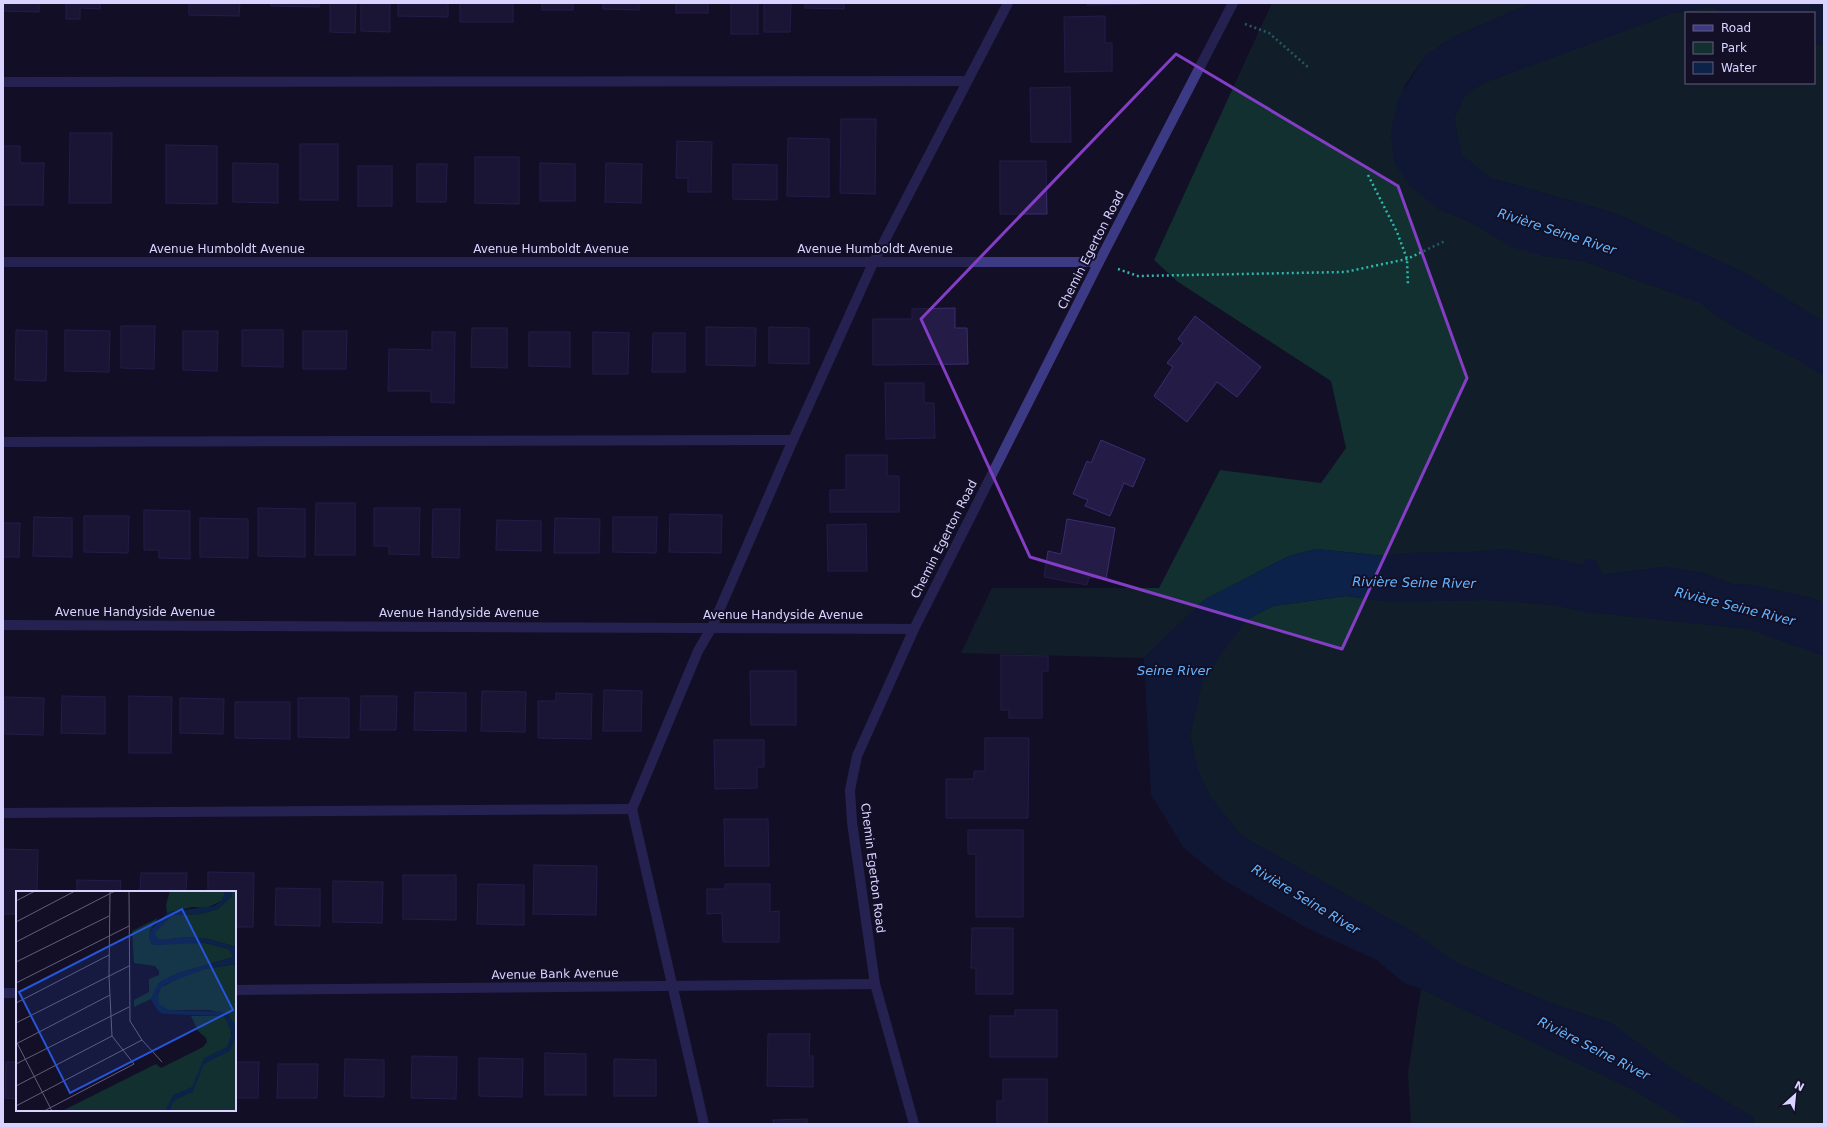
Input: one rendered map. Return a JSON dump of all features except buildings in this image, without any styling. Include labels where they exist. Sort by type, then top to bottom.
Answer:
[{"type":"street","points":[[704,1124],[674,986],[632,809],[698,651],[712,627],[793,440],[873,263],[1008,3]]},
{"type":"street","name":"Chemin Egerton Road","points":[[914,1124],[875,984],[852,822],[850,790],[857,756],[914,629],[1099,262],[1233,3]]},
{"type":"street","points":[[3,82],[967,81]]},
{"type":"street","name":"Avenue Humboldt Avenue","points":[[3,262],[1099,262]]},
{"type":"street","points":[[3,442],[793,440]]},
{"type":"street","name":"Avenue Handyside Avenue","points":[[3,625],[914,629]]},
{"type":"street","points":[[3,813],[632,809]]},
{"type":"street","name":"Avenue Bank Avenue","points":[[236,990],[875,984]]},
{"type":"street","points":[[3,993],[16,992]]},
{"type":"path","points":[[1226,17],[1269,33],[1309,68]]},
{"type":"path","points":[[1368,175],[1397,232],[1407,259],[1408,286]]},
{"type":"path","points":[[1099,262],[1138,276],[1234,276],[1345,272],[1407,259],[1445,241]]},
{"type":"highlighted area","points":[[1176,54],[1398,186],[1467,378],[1342,649],[1030,557],[921,319]]},
{"type":"green space","points":[[1272,3],[1532,3],[1455,36],[1425,56],[1405,85],[1391,132],[1394,162],[1438,209],[1471,222],[1490,234],[1544,256],[1583,261],[1701,303],[1733,326],[1793,357],[1824,376],[1824,603],[1812,598],[1752,585],[1732,584],[1703,573],[1663,567],[1602,575],[1595,559],[1581,565],[1541,555],[1503,549],[1470,552],[1408,553],[1385,556],[1316,549],[1289,556],[1204,600],[1144,658],[961,653],[992,588],[1159,588],[1220,470],[1321,483],[1346,448],[1331,381],[1178,282],[1154,260]]},
{"type":"green space","points":[[1710,7],[1724,12],[1685,12],[1685,84],[1815,84],[1815,43],[1824,46],[1824,322],[1745,273],[1615,213],[1490,178],[1462,155],[1454,119],[1464,97],[1481,84],[1673,13]]},
{"type":"green space","points":[[1346,596],[1390,602],[1488,600],[1555,605],[1586,612],[1749,629],[1824,656],[1824,1124],[1754,1124],[1754,1118],[1674,1070],[1611,1023],[1550,1003],[1455,962],[1413,932],[1242,836],[1211,798],[1198,770],[1190,736],[1203,679],[1246,620],[1273,606]]},
{"type":"green space","points":[[1421,989],[1636,1091],[1689,1124],[1411,1124],[1408,1073]]},
{"type":"water","name":"Rivière Seine River","points":[[1532,3],[1819,3],[1824,5],[1824,46],[1815,43],[1815,12],[1724,12],[1710,7],[1673,13],[1481,84],[1464,97],[1454,119],[1462,155],[1490,178],[1615,213],[1745,273],[1824,322],[1824,376],[1793,357],[1733,326],[1701,303],[1583,261],[1544,256],[1511,247],[1471,222],[1438,209],[1409,185],[1394,162],[1391,132],[1397,101],[1425,56],[1455,36]]},
{"type":"water","name":"Seine River","points":[[1316,549],[1385,556],[1408,553],[1470,552],[1503,549],[1541,555],[1581,565],[1586,559],[1595,559],[1603,575],[1663,567],[1703,573],[1732,584],[1752,585],[1812,598],[1824,603],[1824,656],[1749,629],[1586,612],[1555,605],[1488,600],[1390,602],[1346,596],[1273,606],[1246,620],[1203,679],[1190,736],[1198,770],[1211,798],[1242,836],[1413,932],[1455,962],[1550,1003],[1611,1023],[1674,1070],[1754,1118],[1754,1124],[1689,1124],[1636,1091],[1421,989],[1404,983],[1377,960],[1309,929],[1222,879],[1183,847],[1151,794],[1144,658],[1204,600],[1289,556]]}]
